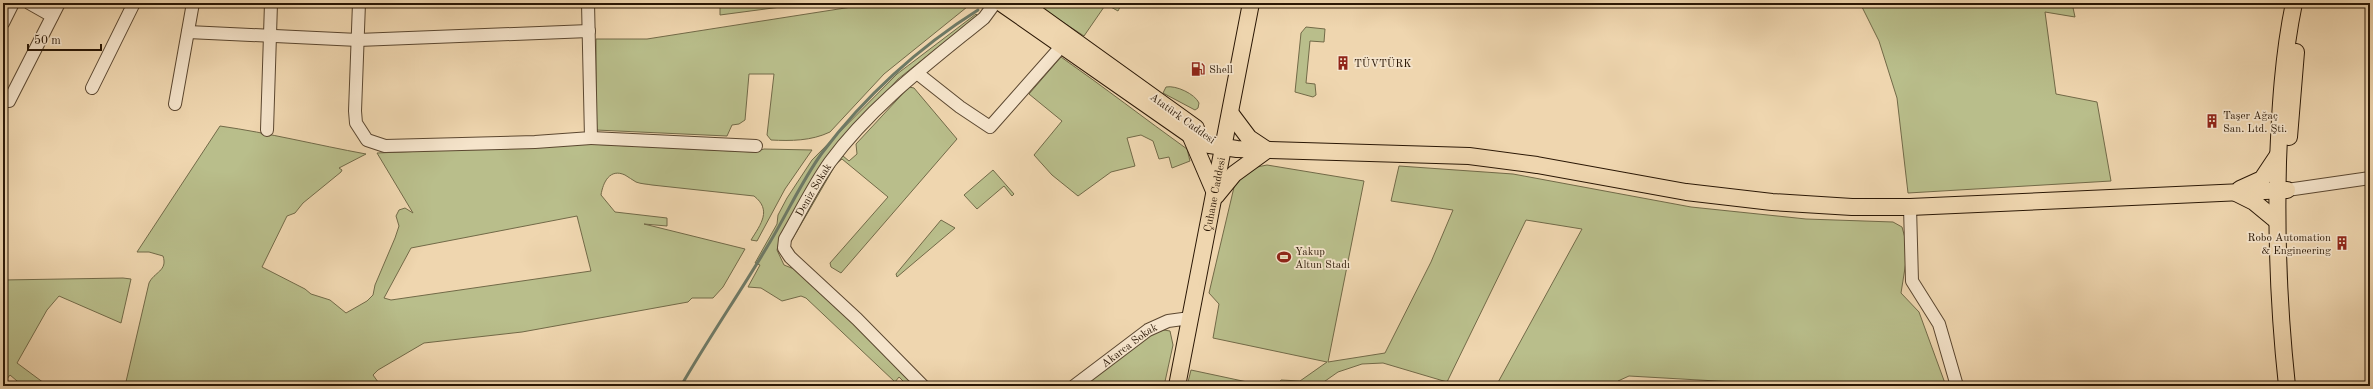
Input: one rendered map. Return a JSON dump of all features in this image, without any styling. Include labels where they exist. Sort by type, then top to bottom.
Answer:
[{"type":"main road","name":"Atatürk Caddesi","points":[[1002,3],[1065,41],[1224,147]]},
{"type":"main road","name":"Atatürk Caddesi","points":[[1022,3],[1065,41],[1191,137],[1203,144],[1224,147]]},
{"type":"main road","name":"Çuhane Caddesi","points":[[1177,386],[1231,114],[1251,3]]},
{"type":"main road","points":[[2294,3],[2284,58],[2278,153],[2287,257],[2290,322],[2297,386]]},
{"type":"main road","points":[[2287,386],[2281,330],[2278,221],[2295,62],[2303,3]]},
{"type":"main road","points":[[1231,114],[1249,138],[1267,150]]},
{"type":"main road","points":[[1191,137],[1215,196],[1234,174],[1267,150]]},
{"type":"main road","points":[[1224,147],[1267,150],[1469,156],[1536,165],[1662,189],[1811,205],[1910,208],[2282,190]]},
{"type":"main road","points":[[2233,192],[2262,179],[2268,173],[2278,153]]},
{"type":"main road","points":[[2233,192],[2254,202],[2278,221]]},
{"type":"street","points":[[3,23],[13,3]]},
{"type":"street","points":[[29,3],[52,16]]},
{"type":"street","points":[[3,101],[9,101],[59,3]]},
{"type":"street","points":[[92,88],[134,3]]},
{"type":"street","points":[[175,104],[193,3]]},
{"type":"street","points":[[267,130],[272,3]]},
{"type":"street","points":[[359,3],[355,111],[356,124],[367,140],[385,146],[535,142],[590,138],[756,146]]},
{"type":"street","points":[[588,3],[590,138]]},
{"type":"street","name":"Deniz Sokak","points":[[923,386],[857,319],[790,257],[784,248],[785,239],[830,163],[875,111],[917,73],[984,18],[995,3]]},
{"type":"street","points":[[188,32],[271,34],[358,40],[589,32]]},
{"type":"street","points":[[917,73],[960,107],[990,127],[1065,41]]},
{"type":"street","points":[[2282,190],[2370,178]]},
{"type":"street","points":[[1910,208],[1912,281],[1939,324],[1957,386]]},
{"type":"street","name":"Akarca Sokak","points":[[1074,386],[1148,330],[1168,321],[1190,318]]},
{"type":"green space","points":[[720,3],[811,3],[720,15]]},
{"type":"green space","points":[[877,3],[972,3],[884,74],[830,132],[808,139],[771,140],[767,135],[774,74],[749,74],[745,120],[739,124],[732,125],[727,136],[596,130],[596,39],[647,39]]},
{"type":"green space","points":[[1034,3],[1122,3],[1118,11],[1109,6],[1104,7],[1084,36]]},
{"type":"green space","points":[[1860,3],[2072,3],[2075,17],[2045,12],[2056,94],[2097,102],[2111,181],[1908,193],[1897,98],[1879,41]]},
{"type":"green space","points":[[976,14],[977,15],[974,19],[898,79],[857,124],[779,242],[777,250],[784,265],[794,269],[844,315],[857,323],[917,386],[908,386],[899,377],[895,382],[806,298],[801,296],[782,301],[761,288],[748,287],[760,265],[755,263],[777,224],[778,215],[787,198],[812,160],[897,74]]},
{"type":"green space","points":[[1306,27],[1325,29],[1324,42],[1310,41],[1306,83],[1315,84],[1316,95],[1313,97],[1295,92],[1301,33]]},
{"type":"green space","points":[[1061,57],[1187,149],[1190,161],[1172,168],[1169,157],[1159,159],[1153,141],[1141,135],[1127,138],[1135,166],[1111,172],[1078,196],[1052,175],[1034,155],[1062,121],[1029,94]]},
{"type":"green space","points":[[909,87],[914,88],[957,139],[841,273],[831,267],[830,263],[888,197],[842,159],[836,164],[789,245],[791,235],[833,163],[843,156],[849,161],[857,154],[856,144]]},
{"type":"green space","points":[[1166,87],[1175,87],[1194,96],[1199,103],[1198,108],[1195,110],[1163,93]]},
{"type":"green space","points":[[220,126],[366,154],[339,168],[342,170],[341,172],[303,203],[295,213],[287,216],[262,267],[305,289],[311,294],[330,300],[346,313],[367,301],[373,295],[375,285],[399,226],[396,216],[399,210],[405,208],[413,213],[377,153],[589,144],[754,152],[764,149],[812,150],[785,189],[757,241],[751,240],[761,223],[764,212],[763,207],[754,196],[642,184],[620,173],[611,175],[603,185],[601,195],[615,212],[667,218],[667,226],[644,224],[745,249],[723,287],[713,298],[692,298],[688,302],[522,332],[424,343],[378,370],[373,375],[381,386],[125,386],[149,283],[164,265],[163,256],[149,252],[137,252]],"holes":[[[577,216],[591,271],[391,300],[384,298],[411,248]]]},
{"type":"green space","points":[[1267,165],[1364,181],[1328,362],[1385,353],[1431,262],[1453,210],[1391,201],[1399,166],[1513,174],[1691,207],[1806,219],[1893,222],[1902,227],[1908,249],[1901,293],[1919,312],[1946,386],[1804,386],[1629,376],[1618,381],[1616,386],[1496,386],[1582,229],[1526,220],[1447,382],[1383,363],[1362,364],[1338,372],[1318,386],[1277,386],[1281,380],[1300,381],[1327,362],[1213,338],[1219,304],[1209,293],[1235,183],[1252,168]]},
{"type":"green space","points":[[993,170],[1014,194],[1012,196],[1004,186],[977,209],[964,195]]},
{"type":"green space","points":[[941,220],[955,228],[897,277],[896,274]]},
{"type":"green space","points":[[131,279],[121,323],[59,296],[47,310],[17,363],[48,386],[23,386],[10,375],[3,384],[3,280]]},
{"type":"green space","points":[[1164,330],[1170,331],[1173,345],[1164,386],[1081,386],[1152,334]]},
{"type":"green space","points":[[1191,370],[1266,386],[1187,386]]},
{"type":"waterway","points":[[681,386],[746,282],[807,176],[838,132],[894,74],[935,40],[978,10]]},
{"type":"place","name":"TÜVTÜRK","points":[[1343,63]]},
{"type":"place","name":"Shell","points":[[1198,69]]},
{"type":"place","name":"Taşer Ağaç San. Ltd. Şti.","points":[[2212,121]]},
{"type":"place","name":"Robo Automation & Engineering","points":[[2342,243]]},
{"type":"place","name":"Yakup Altun Stadı","points":[[1284,257]]}]
